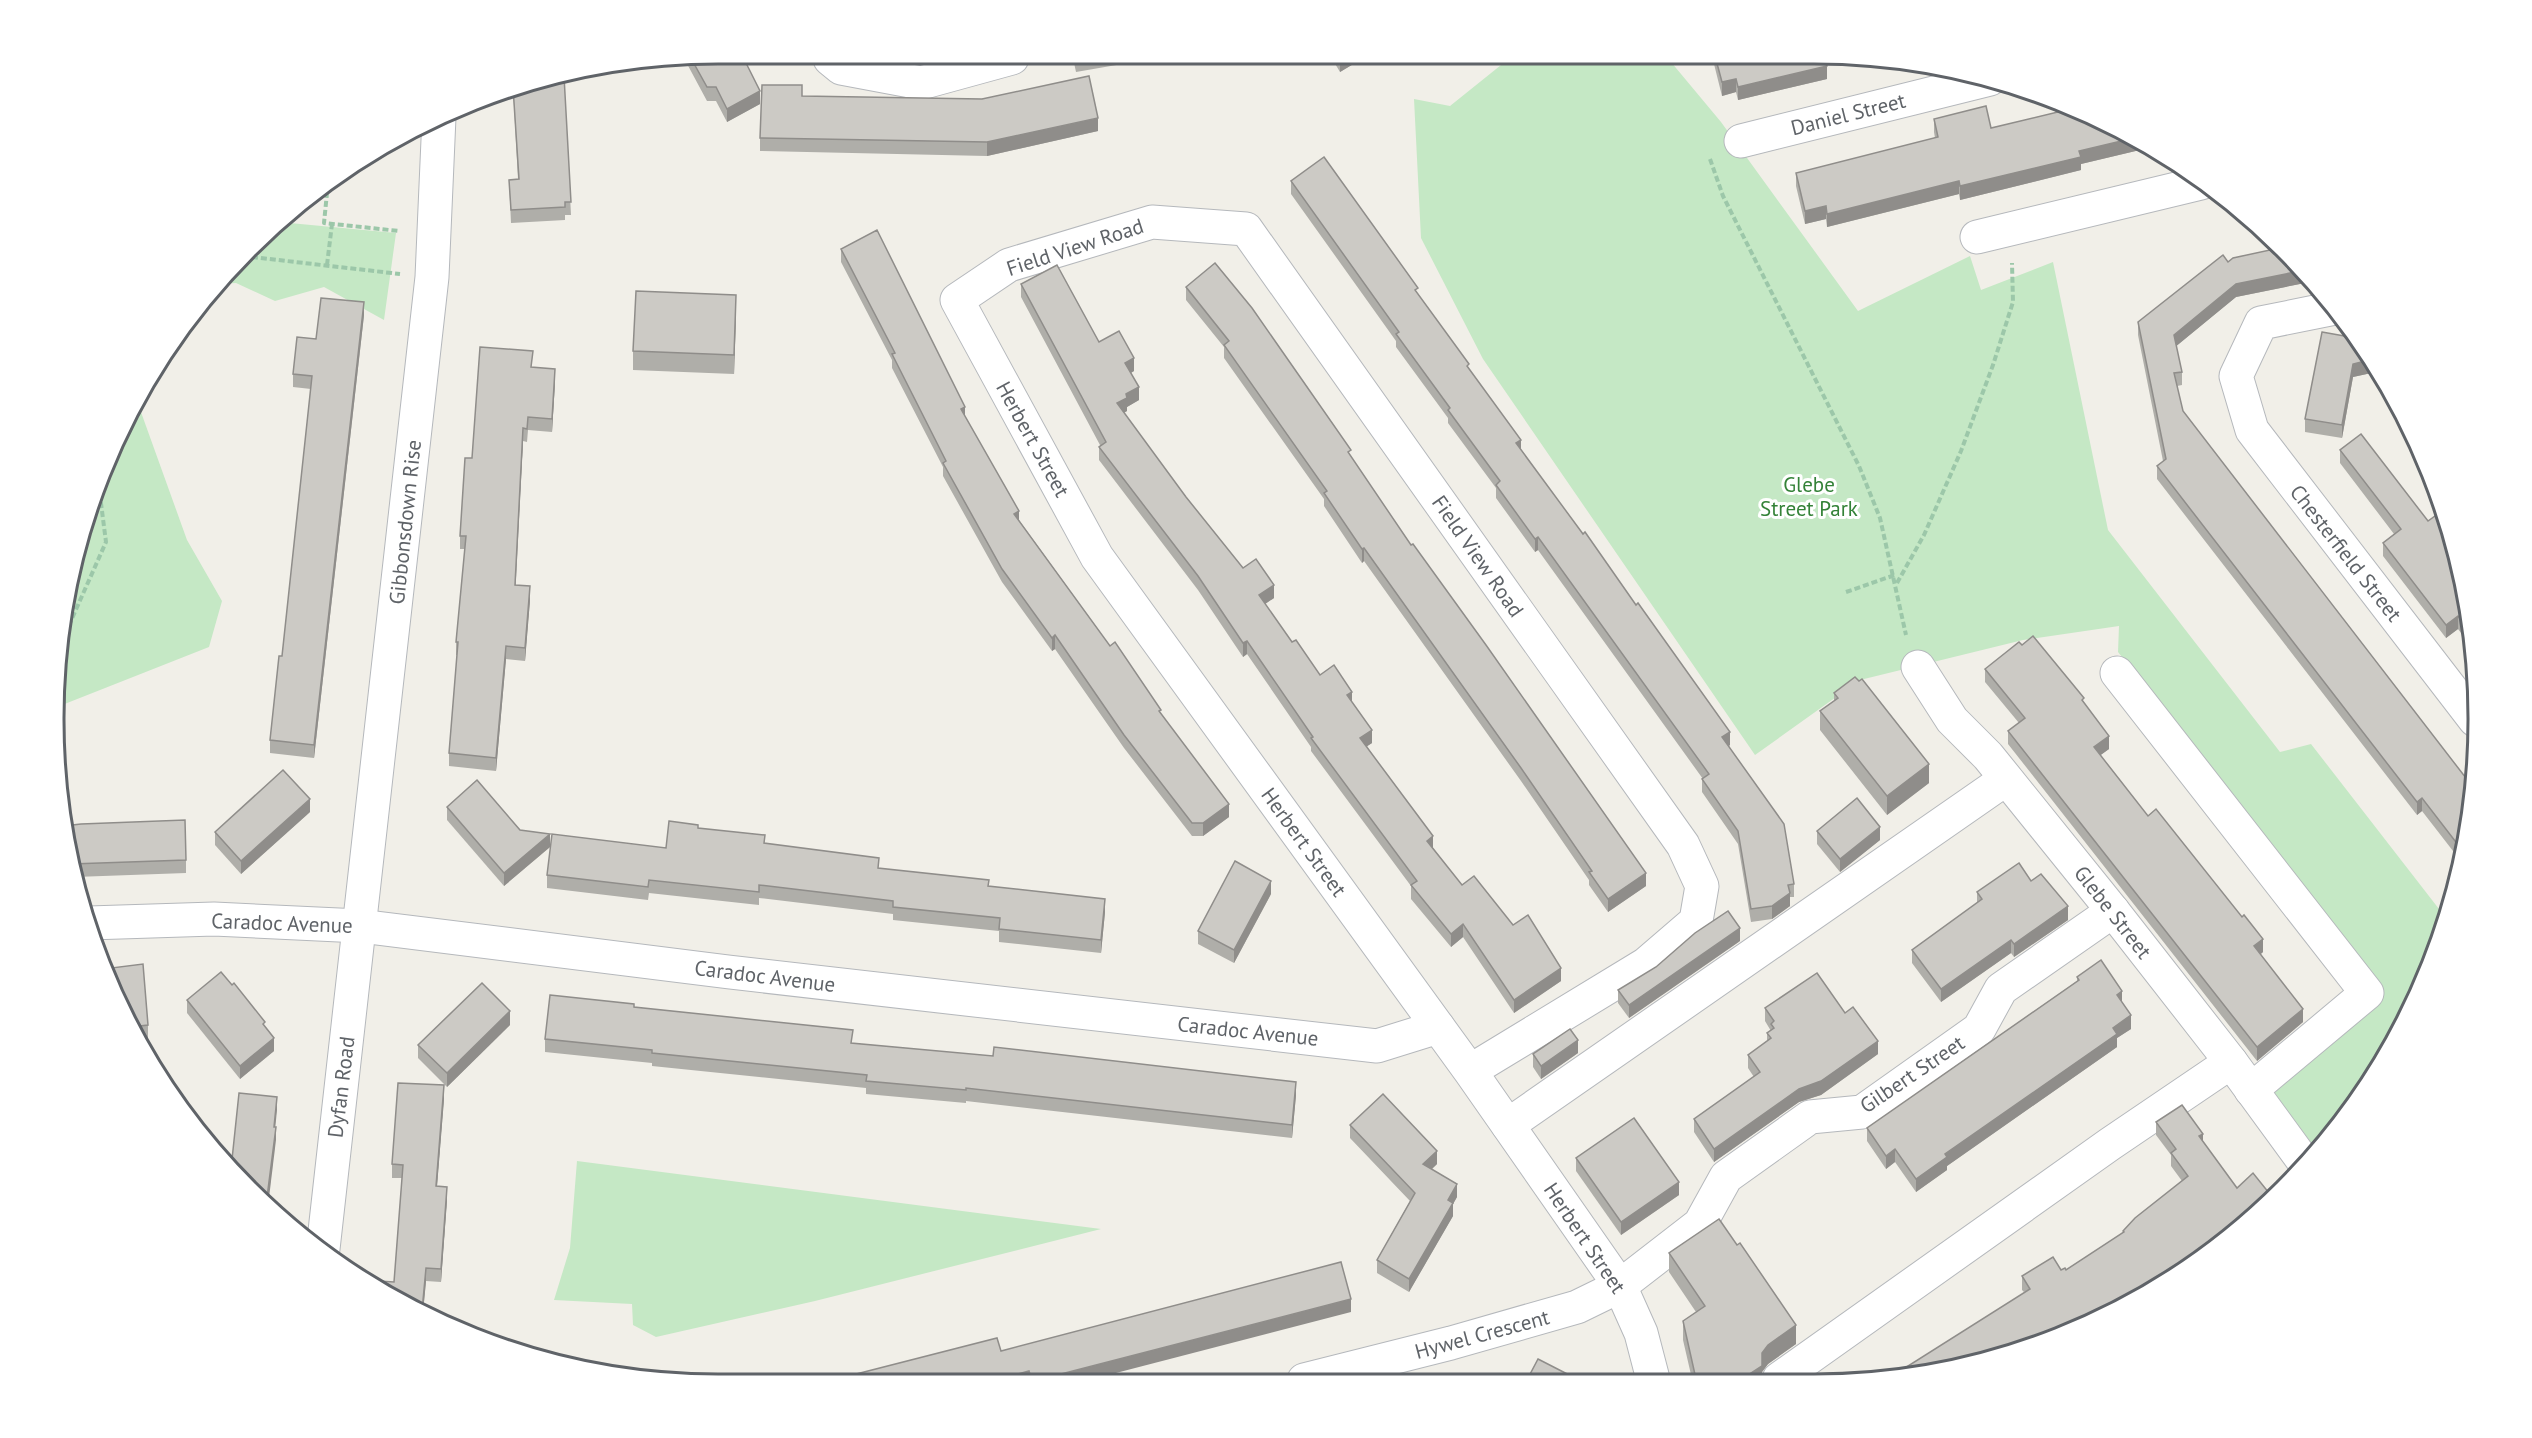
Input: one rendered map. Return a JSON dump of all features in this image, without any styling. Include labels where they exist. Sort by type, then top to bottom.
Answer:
[{"type":"street","points":[[836,64],[841,68],[921,83],[990,64]]},
{"type":"street","name":"Daniel Street","points":[[1741,141],[1970,84]]},
{"type":"street","name":"Gibbonsdown Rise","points":[[360,926],[432,277],[439,128]]},
{"type":"street","points":[[1977,237],[2191,185]]},
{"type":"street","name":"Field View Road","points":[[957,300],[1010,265],[1152,222],[1246,229],[1683,845],[1702,886],[1696,921],[1646,964],[1470,1071]]},
{"type":"street","name":"Herbert Street","points":[[957,300],[1097,556],[1470,1071],[1620,1286],[1641,1333],[1652,1374]]},
{"type":"street","name":"Chesterfield Street","points":[[2324,310],[2260,323],[2236,376],[2252,430],[2468,710]]},
{"type":"street","name":"Glebe Street","points":[[1918,667],[1952,720],[1988,756],[2113,911],[2231,1062],[2300,1156]]},
{"type":"street","points":[[2117,673],[2367,993],[2251,1090]]},
{"type":"street","points":[[1508,1125],[2006,779]]},
{"type":"street","name":"Gilbert Street","points":[[1620,1286],[1700,1224],[1726,1177],[1810,1117],[1862,1112],[1979,1029],[2001,989],[2113,911]]},
{"type":"street","name":"Caradoc Avenue","points":[[97,923],[214,919],[360,926],[729,972],[1377,1046],[1438,1027]]},
{"type":"street","name":"Dyfan Road","points":[[324,1240],[360,926]]},
{"type":"street","points":[[1786,1374],[2119,1137],[2231,1062]]},
{"type":"street","name":"Hywel Crescent","points":[[1329,1374],[1451,1343],[1577,1307],[1620,1286]]},
{"type":"path","points":[[1741,141],[1710,159],[1723,195],[1858,466],[1880,518],[1895,575],[1905,631],[1918,667]]},
{"type":"path","points":[[327,196],[324,223],[434,235]]},
{"type":"path","points":[[327,265],[332,224]]},
{"type":"path","points":[[1896,584],[1929,524],[1961,451],[1993,365],[2013,302],[2011,230]]},
{"type":"path","points":[[255,257],[432,277]]},
{"type":"path","points":[[73,618],[106,542],[101,504]]},
{"type":"path","points":[[1846,592],[1895,575]]},
{"type":"green space","name":"Glebe Street Park","points":[[1502,64],[1673,64],[1721,122],[1858,311],[1970,256],[1981,290],[2053,262],[2108,530],[2280,752],[2311,744],[2439,909],[2418,969],[2380,1046],[2357,1083],[2311,1143],[2271,1089],[2382,997],[2215,775],[2118,652],[2119,626],[2023,640],[1860,680],[1755,755],[1483,359],[1421,238],[1414,99],[1450,106]]},
{"type":"green space","points":[[292,223],[396,233],[384,320],[324,287],[275,301],[236,283],[230,283]]},
{"type":"green space","points":[[141,413],[187,540],[222,601],[209,647],[65,704],[70,634],[87,550],[114,469]]},
{"type":"green space","points":[[577,1161],[1101,1229],[815,1301],[656,1337],[633,1325],[632,1304],[554,1300],[570,1248]]},
{"type":"building","points":[[746,64],[760,91],[727,109],[716,87],[707,87],[695,65]]},
{"type":"building","points":[[1717,64],[1827,66],[1738,87],[1736,79],[1722,82]]},
{"type":"building","points":[[1089,76],[1098,118],[987,142],[760,138],[762,85],[802,85],[802,96],[982,99]]},
{"type":"building","points":[[564,83],[571,202],[565,202],[565,207],[511,210],[509,180],[519,179],[514,98]]},
{"type":"building","points":[[1986,106],[1991,128],[2058,112],[2120,141],[2079,151],[2081,157],[1960,186],[1959,181],[1827,214],[1826,206],[1805,211],[1796,173],[1938,137],[1934,119]]},
{"type":"building","points":[[1324,157],[1418,288],[1415,290],[1521,440],[1516,443],[1583,534],[1585,532],[1636,605],[1638,603],[1730,732],[1722,737],[1784,824],[1794,884],[1788,885],[1790,893],[1772,906],[1751,909],[1738,831],[1702,779],[1709,774],[1538,537],[1535,539],[1496,485],[1500,481],[1396,334],[1399,332],[1291,181]]},
{"type":"building","points":[[877,230],[965,407],[961,409],[1019,511],[1014,514],[1110,646],[1115,642],[1161,710],[1159,711],[1229,804],[1203,823],[1192,823],[1124,735],[1055,635],[1052,638],[1002,569],[943,463],[946,461],[892,354],[895,353],[841,249]]},
{"type":"building","points":[[2270,250],[2292,273],[2236,284],[2174,335],[2182,372],[2174,373],[2183,411],[2465,776],[2456,842],[2422,798],[2417,802],[2157,466],[2166,459],[2138,322],[2223,255],[2228,262],[2233,258]]},
{"type":"building","points":[[1215,263],[1252,308],[1351,450],[1348,452],[1411,545],[1413,544],[1486,645],[1646,873],[1608,899],[1589,872],[1592,871],[1521,768],[1364,548],[1362,549],[1324,493],[1327,491],[1224,345],[1229,341],[1186,287]]},
{"type":"building","points":[[1057,265],[1099,342],[1119,331],[1134,358],[1125,363],[1139,387],[1126,394],[1127,398],[1117,403],[1186,497],[1243,568],[1256,559],[1274,585],[1259,595],[1292,642],[1296,640],[1320,675],[1334,665],[1352,692],[1347,695],[1372,730],[1360,738],[1433,836],[1427,841],[1462,885],[1474,876],[1513,925],[1528,915],[1561,968],[1514,1000],[1463,924],[1451,934],[1411,885],[1417,881],[1311,738],[1313,737],[1247,641],[1243,643],[1198,576],[1099,447],[1106,442],[1021,284]]},
{"type":"building","points":[[636,291],[736,295],[734,355],[633,351]]},
{"type":"building","points":[[321,298],[364,302],[314,745],[270,740],[279,656],[282,656],[312,376],[293,374],[297,337],[316,339]]},
{"type":"building","points":[[2322,332],[2343,336],[2361,362],[2353,364],[2342,425],[2305,419]]},
{"type":"building","points":[[480,347],[533,351],[531,367],[555,369],[552,419],[528,417],[527,429],[523,428],[515,585],[530,586],[525,648],[506,646],[496,758],[449,753],[466,536],[460,536],[465,458],[472,458]]},
{"type":"building","points":[[2361,434],[2428,521],[2435,516],[2455,591],[2459,618],[2458,616],[2446,625],[2383,543],[2401,529],[2340,450]]},
{"type":"building","points":[[2033,636],[2084,698],[2082,700],[2109,736],[2094,747],[2148,816],[2156,809],[2242,917],[2244,915],[2263,939],[2254,946],[2303,1009],[2257,1047],[2008,731],[2025,718],[1985,669],[2019,642],[2022,645]]},
{"type":"building","points":[[1855,677],[1859,681],[1862,679],[1929,764],[1887,796],[1820,711],[1838,698],[1834,693]]},
{"type":"building","points":[[283,770],[310,799],[241,861],[215,832]]},
{"type":"building","points":[[477,780],[520,830],[550,834],[504,873],[447,807]]},
{"type":"building","points":[[1857,798],[1880,827],[1840,859],[1817,831]]},
{"type":"building","points":[[185,820],[186,860],[81,864],[73,825]]},
{"type":"building","points":[[669,821],[698,825],[698,828],[765,835],[764,843],[879,858],[878,868],[989,880],[988,886],[1105,899],[1101,940],[999,929],[1000,918],[893,907],[893,901],[759,885],[759,892],[649,880],[648,887],[547,875],[552,834],[666,848]]},
{"type":"building","points":[[1235,861],[1271,881],[1234,950],[1198,931]]},
{"type":"building","points":[[2019,863],[2031,881],[2041,874],[2068,906],[2014,944],[2011,940],[1941,989],[1912,950],[1982,899],[1977,892]]},
{"type":"building","points":[[1728,911],[1740,928],[1629,1005],[1618,990],[1656,967],[1695,933]]},
{"type":"building","points":[[2101,960],[2122,991],[2117,995],[2131,1015],[2113,1028],[2117,1034],[1945,1154],[1947,1157],[1916,1179],[1895,1149],[1886,1156],[1867,1128],[2079,980],[2077,977]]},
{"type":"building","points":[[143,964],[148,1025],[141,1026],[114,968]]},
{"type":"building","points":[[221,972],[232,985],[234,983],[265,1022],[263,1024],[274,1038],[240,1066],[187,1000]]},
{"type":"building","points":[[1817,973],[1845,1013],[1853,1007],[1878,1041],[1821,1081],[1799,1089],[1714,1149],[1694,1119],[1760,1072],[1748,1055],[1771,1038],[1767,1033],[1774,1028],[1771,1024],[1774,1021],[1765,1008]]},
{"type":"building","points":[[482,983],[510,1011],[447,1073],[418,1045]]},
{"type":"building","points":[[550,995],[634,1004],[634,1007],[853,1030],[851,1043],[993,1056],[994,1047],[1296,1082],[1292,1125],[966,1088],[966,1090],[866,1081],[867,1075],[652,1053],[652,1050],[545,1039]]},
{"type":"building","points":[[1570,1029],[1578,1040],[1541,1066],[1533,1054]]},
{"type":"building","points":[[398,1083],[444,1085],[436,1186],[447,1187],[441,1269],[426,1268],[423,1302],[385,1281],[394,1282],[403,1165],[392,1164]]},
{"type":"building","points":[[239,1093],[277,1097],[274,1127],[276,1127],[268,1193],[232,1157]]},
{"type":"building","points":[[1383,1094],[1437,1151],[1423,1164],[1457,1184],[1448,1200],[1453,1203],[1409,1279],[1377,1260],[1415,1193],[1350,1125]]},
{"type":"building","points":[[2182,1105],[2203,1134],[2199,1136],[2237,1188],[2253,1173],[2267,1190],[2245,1211],[2177,1263],[2102,1306],[2023,1339],[1941,1361],[1907,1366],[2030,1289],[2022,1276],[2053,1257],[2061,1270],[2065,1268],[2066,1270],[2124,1232],[2135,1218],[2188,1176],[2171,1153],[2176,1149],[2156,1122]]},
{"type":"building","points":[[1634,1118],[1679,1182],[1621,1222],[1576,1158]]},
{"type":"building","points":[[1719,1219],[1737,1245],[1740,1243],[1796,1325],[1768,1345],[1762,1353],[1762,1366],[1750,1374],[1695,1374],[1683,1321],[1705,1306],[1669,1253]]},
{"type":"building","points":[[1341,1262],[1351,1299],[1061,1374],[1030,1374],[1029,1371],[1018,1374],[856,1374],[997,1338],[1001,1351]]},
{"type":"building","points":[[1538,1359],[1567,1374],[1530,1374]]}]
